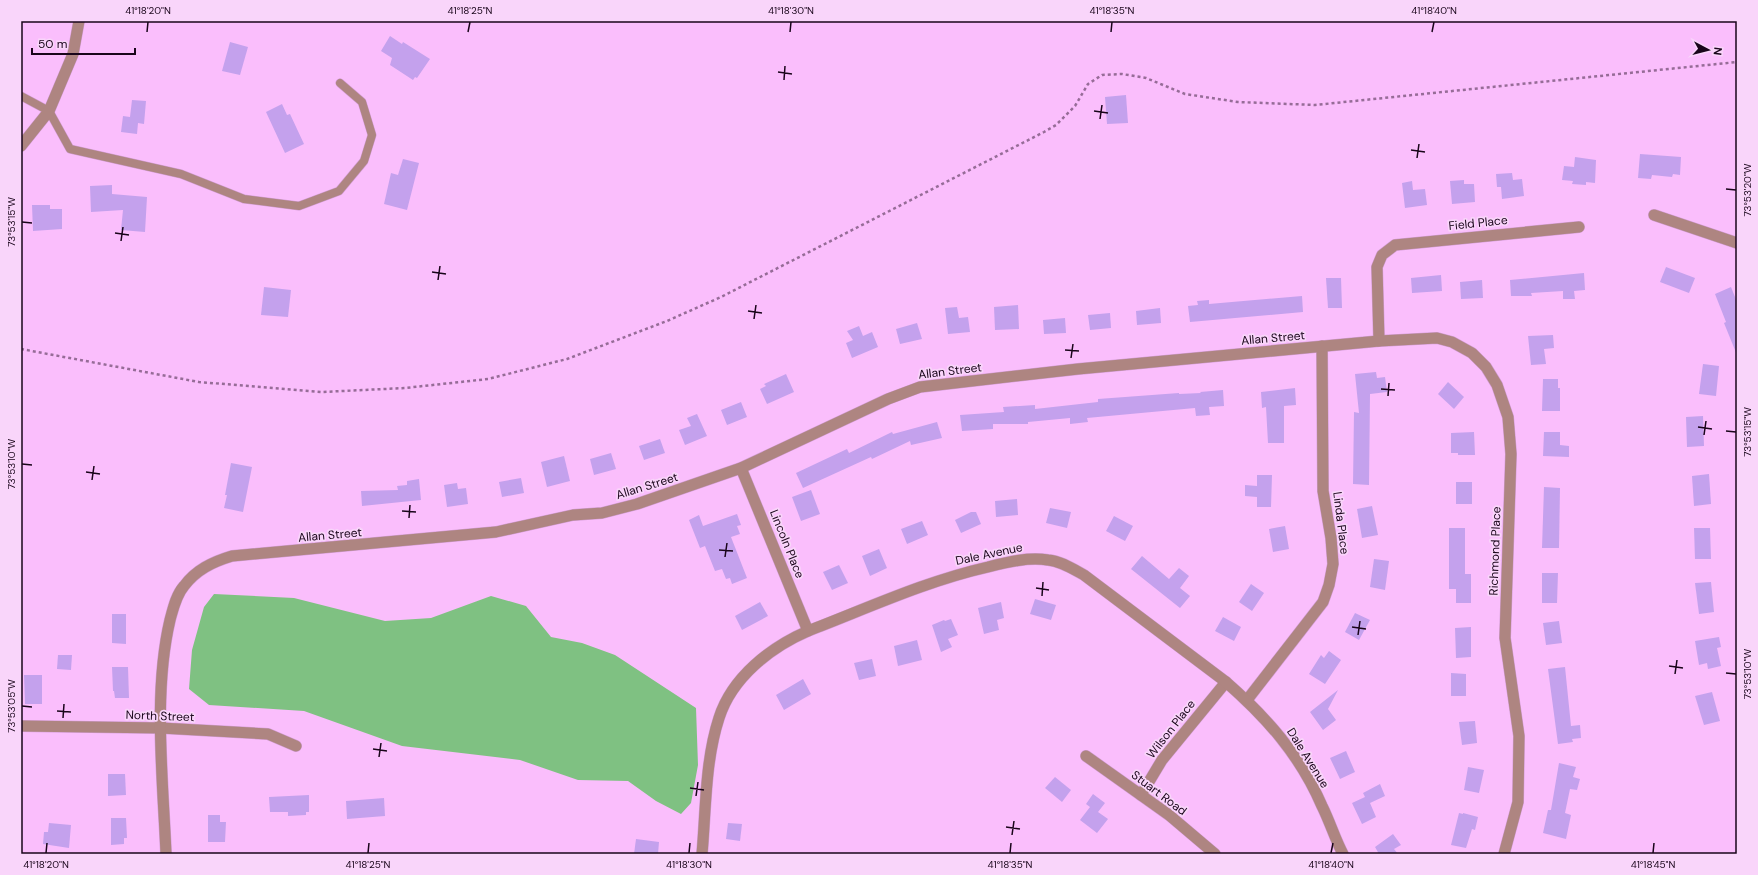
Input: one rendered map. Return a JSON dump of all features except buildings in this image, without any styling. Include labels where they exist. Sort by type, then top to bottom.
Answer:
[{"type":"street","points":[[21,146],[49,111],[73,54],[79,21]]},
{"type":"street","points":[[1654,215],[1737,243]]},
{"type":"street","name":"Field Place","points":[[1379,340],[1377,267],[1382,255],[1395,245],[1579,227]]},
{"type":"street","name":"Richmond Place","points":[[1379,340],[1437,338],[1452,342],[1472,353],[1486,367],[1498,385],[1508,417],[1511,454],[1505,638],[1519,736],[1518,802],[1504,854]]},
{"type":"street","name":"Allan Street","points":[[166,854],[161,728],[161,681],[167,635],[174,607],[183,587],[197,572],[216,561],[232,556],[496,532],[573,515],[602,513],[637,504],[741,468],[888,399],[920,387],[1078,369],[1379,340]]},
{"type":"street","name":"Linda Place","points":[[1247,700],[1323,602],[1329,585],[1333,564],[1331,538],[1323,491],[1322,346]]},
{"type":"street","name":"Lincoln Place","points":[[741,468],[808,630]]},
{"type":"street","name":"Dale Avenue","points":[[702,854],[711,748],[719,716],[729,694],[747,673],[769,652],[808,630],[954,575],[1003,563],[1031,559],[1050,560],[1068,566],[1084,575],[1226,682],[1247,700],[1281,736],[1304,771],[1322,806],[1343,854]]},
{"type":"street","name":"Wilson Place","points":[[1141,795],[1162,760],[1226,682]]},
{"type":"street","name":"North Street","points":[[21,726],[161,728],[268,734],[296,746]]},
{"type":"street","name":"Stuart Road","points":[[1086,756],[1169,815],[1215,854]]},
{"type":"lane","points":[[21,96],[49,111],[70,149],[181,174],[244,199],[299,206],[340,191],[364,161],[372,135],[362,102],[340,83]]},
{"type":"path","points":[[21,349],[199,382],[322,392],[405,388],[488,379],[567,359],[667,321],[721,297],[1056,125],[1075,106],[1088,84],[1102,74],[1122,74],[1146,78],[1185,94],[1238,102],[1315,105],[1737,62]]},
{"type":"shaded area","points":[[214,594],[294,598],[385,621],[431,618],[491,596],[526,606],[551,637],[582,643],[615,655],[696,708],[698,765],[691,803],[681,814],[656,801],[628,781],[578,780],[520,760],[402,746],[304,711],[209,705],[189,689],[192,650],[204,607]]}]
